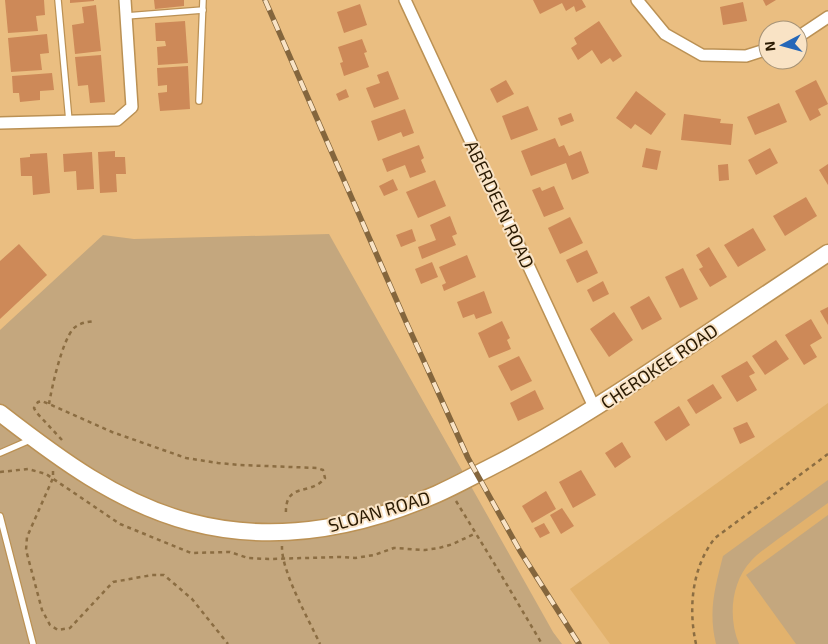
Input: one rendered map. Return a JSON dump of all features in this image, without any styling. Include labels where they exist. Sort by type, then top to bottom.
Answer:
[{"type":"street","points":[[0,123],[117,120],[132,106],[125,0]]},
{"type":"street","name":"ABERDEEN ROAD","points":[[405,0],[594,409]]},
{"type":"street","points":[[637,0],[665,34],[702,55],[746,56],[758,52]]},
{"type":"street","points":[[808,30],[828,17]]},
{"type":"street","name":"CHEROKEE ROAD","points":[[485,470],[557,432],[594,409],[828,253]]},
{"type":"street","name":"SLOAN ROAD","points":[[0,413],[58,456],[115,493],[162,514],[218,529],[245,532],[285,532],[360,521],[426,499],[485,470]]},
{"type":"lane","points":[[58,0],[70,121]]},
{"type":"lane","points":[[199,101],[203,0]]},
{"type":"lane","points":[[126,16],[203,10]]},
{"type":"lane","points":[[0,453],[34,439]]},
{"type":"lane","points":[[0,516],[32,644]]},
{"type":"path","points":[[49,404],[56,369],[70,333],[80,324],[94,321]]},
{"type":"path","points":[[228,644],[192,599],[164,575],[152,575],[113,582],[70,628],[58,630],[50,625],[42,610],[26,550],[27,537],[53,478],[54,464],[62,445],[61,437],[39,418],[34,408],[40,401],[112,432],[186,458],[218,464],[320,468],[324,472],[325,478],[323,480],[297,491],[287,500],[287,524],[282,542],[282,553],[286,569],[320,644]]},
{"type":"path","points":[[696,644],[692,598],[699,566],[709,546],[715,538],[828,454]]},
{"type":"path","points":[[448,489],[542,644]]},
{"type":"shaded area","points":[[329,234],[553,632],[562,644],[0,644],[0,330],[103,235],[134,239]]},
{"type":"shaded area","points":[[828,403],[828,644],[610,644],[570,589]]},
{"type":"shaded area","points":[[828,480],[828,503],[761,552],[751,561],[739,579],[733,601],[733,623],[739,644],[716,644],[713,610],[715,589],[723,556]]},
{"type":"shaded area","points":[[828,515],[828,644],[796,644],[746,575]]},
{"type":"building","points":[[5,0],[44,0],[45,15],[36,16],[38,31],[8,33]]},
{"type":"building","points":[[70,0],[94,0],[94,1],[70,3]]},
{"type":"building","points":[[154,0],[184,0],[184,6],[155,9]]},
{"type":"building","points":[[533,0],[582,0],[586,7],[576,12],[574,6],[566,11],[562,3],[540,14]]},
{"type":"building","points":[[763,0],[776,0],[766,6]]},
{"type":"building","points":[[743,2],[747,21],[723,25],[720,7]]},
{"type":"building","points":[[360,4],[367,25],[344,33],[337,12]]},
{"type":"building","points":[[96,5],[101,51],[75,54],[72,25],[84,23],[82,7]]},
{"type":"building","points":[[185,21],[188,63],[158,65],[157,47],[166,46],[165,41],[156,41],[155,23]]},
{"type":"building","points":[[599,21],[622,56],[613,62],[610,58],[601,64],[592,50],[578,60],[571,48],[577,44],[574,38]]},
{"type":"building","points":[[47,34],[49,53],[40,54],[42,70],[11,72],[8,38]]},
{"type":"building","points":[[362,39],[367,52],[364,53],[369,67],[344,76],[340,63],[343,62],[338,47]]},
{"type":"building","points":[[101,55],[105,102],[90,103],[88,85],[78,86],[75,57]]},
{"type":"building","points":[[188,66],[190,109],[160,111],[158,93],[167,92],[167,85],[158,86],[157,68]]},
{"type":"building","points":[[388,71],[399,99],[374,108],[366,88],[380,83],[377,75]]},
{"type":"building","points":[[52,73],[54,90],[40,91],[40,100],[20,102],[19,93],[13,93],[12,76]]},
{"type":"building","points":[[506,80],[514,94],[497,103],[490,89]]},
{"type":"building","points":[[816,80],[828,104],[818,109],[821,115],[810,121],[795,91]]},
{"type":"building","points":[[346,89],[349,97],[339,101],[336,94]]},
{"type":"building","points":[[636,91],[666,114],[651,135],[635,124],[631,129],[616,118]]},
{"type":"building","points":[[779,103],[787,122],[755,135],[747,117]]},
{"type":"building","points":[[528,106],[538,130],[511,140],[502,116]]},
{"type":"building","points":[[405,109],[414,133],[403,137],[401,132],[378,141],[371,121]]},
{"type":"building","points":[[571,113],[574,121],[561,126],[558,118]]},
{"type":"building","points":[[684,114],[721,119],[720,123],[733,124],[731,145],[681,140]]},
{"type":"building","points":[[555,138],[559,147],[564,145],[569,156],[581,151],[589,173],[572,180],[566,163],[531,176],[521,151]]},
{"type":"building","points":[[419,145],[424,158],[421,160],[426,172],[410,178],[405,165],[387,172],[382,159]]},
{"type":"building","points":[[646,148],[661,151],[657,170],[642,167]]},
{"type":"building","points":[[770,148],[778,163],[756,175],[748,160]]},
{"type":"building","points":[[115,151],[115,157],[125,157],[126,174],[116,174],[117,192],[100,193],[98,152]]},
{"type":"building","points":[[92,152],[94,189],[77,190],[76,171],[64,172],[63,154]]},
{"type":"building","points":[[47,153],[50,193],[33,195],[32,176],[21,176],[20,158],[30,157],[30,154]]},
{"type":"building","points":[[728,164],[729,180],[719,181],[718,165]]},
{"type":"building","points":[[828,164],[828,185],[819,170]]},
{"type":"building","points":[[393,179],[398,190],[384,196],[379,186]]},
{"type":"building","points":[[435,180],[446,206],[418,218],[406,192]]},
{"type":"building","points":[[554,186],[564,209],[544,217],[532,190],[540,187],[542,191]]},
{"type":"building","points":[[806,197],[817,216],[785,236],[773,216]]},
{"type":"building","points":[[450,216],[457,234],[452,236],[456,245],[422,259],[418,247],[436,240],[430,225]]},
{"type":"building","points":[[570,217],[583,243],[560,254],[548,228]]},
{"type":"building","points":[[753,228],[766,250],[738,267],[724,245]]},
{"type":"building","points":[[412,229],[416,241],[401,247],[396,235]]},
{"type":"building","points":[[19,244],[47,275],[0,319],[0,261]]},
{"type":"building","points":[[709,247],[727,277],[710,287],[699,269],[703,267],[696,255]]},
{"type":"building","points":[[587,250],[598,273],[577,283],[566,260]]},
{"type":"building","points":[[467,255],[476,277],[444,291],[442,285],[446,283],[439,267]]},
{"type":"building","points":[[432,262],[438,277],[421,284],[415,269]]},
{"type":"building","points":[[683,268],[698,299],[680,308],[665,277]]},
{"type":"building","points":[[603,281],[609,294],[593,302],[587,290]]},
{"type":"building","points":[[484,291],[492,313],[476,319],[474,314],[463,318],[457,302]]},
{"type":"building","points":[[649,296],[662,319],[642,330],[630,307]]},
{"type":"building","points":[[828,307],[828,325],[820,311]]},
{"type":"building","points":[[614,312],[633,340],[609,357],[590,329]]},
{"type":"building","points":[[811,319],[822,338],[810,345],[817,357],[804,365],[785,335]]},
{"type":"building","points":[[502,321],[510,338],[507,340],[511,349],[489,358],[478,333]]},
{"type":"building","points":[[776,340],[789,359],[765,375],[752,356]]},
{"type":"building","points":[[519,356],[532,381],[511,391],[498,366]]},
{"type":"building","points":[[747,361],[755,373],[749,376],[757,390],[737,402],[721,376]]},
{"type":"building","points":[[713,384],[722,398],[696,414],[687,400]]},
{"type":"building","points":[[535,390],[544,409],[518,421],[510,403]]},
{"type":"building","points":[[679,406],[690,425],[666,441],[654,422]]},
{"type":"building","points":[[747,422],[755,437],[740,444],[733,428]]},
{"type":"building","points":[[622,442],[631,457],[615,468],[605,453]]},
{"type":"building","points":[[581,470],[596,495],[573,508],[559,482]]},
{"type":"building","points":[[546,491],[556,509],[532,523],[522,506]]},
{"type":"building","points":[[562,508],[574,526],[561,534],[550,515]]},
{"type":"building","points":[[544,523],[550,533],[540,538],[534,528]]},
{"type":"railway","points":[[265,0],[468,458],[520,551],[579,644]]}]
